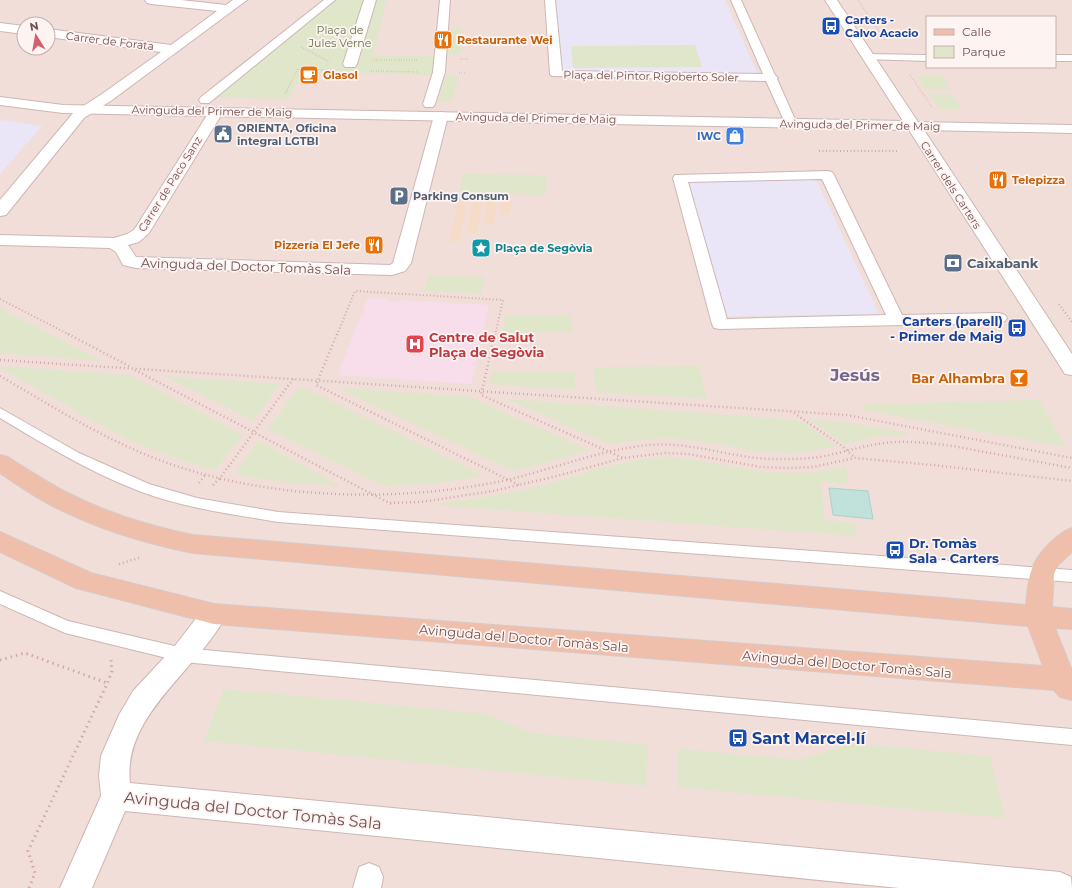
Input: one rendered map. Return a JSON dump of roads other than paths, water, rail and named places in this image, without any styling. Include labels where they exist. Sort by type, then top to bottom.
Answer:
[{"type":"main road","points":[[0,463],[43,490],[89,513],[142,532],[193,544],[1072,619]]},
{"type":"main road","name":"Avinguda del Doctor Tomàs Sala","points":[[1068,684],[1038,617],[1042,574],[1048,560],[1072,538]]},
{"type":"main road","name":"Avinguda del Doctor Tomàs Sala","points":[[0,540],[47,564],[86,581],[214,614],[963,673],[1068,684]]},
{"type":"street","points":[[151,0],[228,9]]},
{"type":"street","points":[[0,211],[71,124],[87,109],[107,97],[241,0]]},
{"type":"street","points":[[210,106],[282,38],[330,0]]},
{"type":"street","points":[[350,64],[370,0]]},
{"type":"street","points":[[429,104],[439,72],[445,0]]},
{"type":"street","name":"Plaça del Pintor Rigoberto Soler","points":[[550,0],[556,74],[772,78]]},
{"type":"street","points":[[736,0],[772,78],[791,124]]},
{"type":"street","name":"Carrer dels Carters","points":[[831,0],[912,126],[1072,368]]},
{"type":"street","points":[[0,27],[16,29]]},
{"type":"street","name":"Carrer de Forata","points":[[56,34],[172,49]]},
{"type":"street","points":[[868,57],[926,58]]},
{"type":"street","points":[[1056,58],[1072,58]]},
{"type":"street","name":"Avinguda del Primer de Maig","points":[[0,101],[48,108],[87,109],[210,106],[441,116],[1072,129]]},
{"type":"street","name":"Carrer de Paco Sanz","points":[[114,243],[133,238],[140,233],[210,106]]},
{"type":"street","name":"Avinguda del Doctor Tomàs Sala","points":[[114,243],[123,249],[129,261],[136,263],[379,271],[392,270],[400,267],[441,116]]},
{"type":"street","points":[[896,319],[827,175],[680,178],[720,324],[896,319],[999,318]]},
{"type":"street","points":[[0,240],[114,243]]},
{"type":"street","points":[[76,888],[116,796],[114,776],[116,756],[129,724],[143,700],[183,655],[214,614]]},
{"type":"street","name":"Avinguda del Doctor Tomàs Sala","points":[[116,796],[1060,888]]},
{"type":"lane","points":[[0,412],[74,456],[111,474],[145,488],[197,504],[278,517],[1072,576]]},
{"type":"lane","points":[[0,597],[65,627],[183,655],[1072,738]]},
{"type":"water","points":[[829,488],[868,491],[873,519],[833,515]]},
{"type":"place","name":"Carters - Calvo Acacio","points":[[831,26]]},
{"type":"place","name":"Restaurante Wei","points":[[443,40]]},
{"type":"place","name":"Glasol","points":[[309,75]]},
{"type":"place","name":"ORIENTA, Oficina integral LGTBI","points":[[223,134]]},
{"type":"place","name":"IWC","points":[[735,136]]},
{"type":"place","name":"Telepizza","points":[[998,180]]},
{"type":"place","name":"Parking Consum","points":[[399,196]]},
{"type":"place","name":"Pizzería El Jefe","points":[[374,245]]},
{"type":"place","name":"Plaça de Segòvia","points":[[481,248]]},
{"type":"place","name":"Caixabank","points":[[953,263]]},
{"type":"place","name":"Carters (parell) - Primer de Maig","points":[[1017,328]]},
{"type":"place","name":"Centre de Salut Plaça de Segòvia","points":[[415,344]]},
{"type":"place","name":"Bar Alhambra","points":[[1019,378]]},
{"type":"place","name":"Dr. Tomàs Sala - Carters","points":[[895,550]]},
{"type":"place","name":"Sant Marcel·lí","points":[[738,738]]},
{"type":"district","name":"Jesús","points":[[855,375]]},
{"type":"park label","name":"Plaça de Jules Verne","points":[[340,36]]}]
